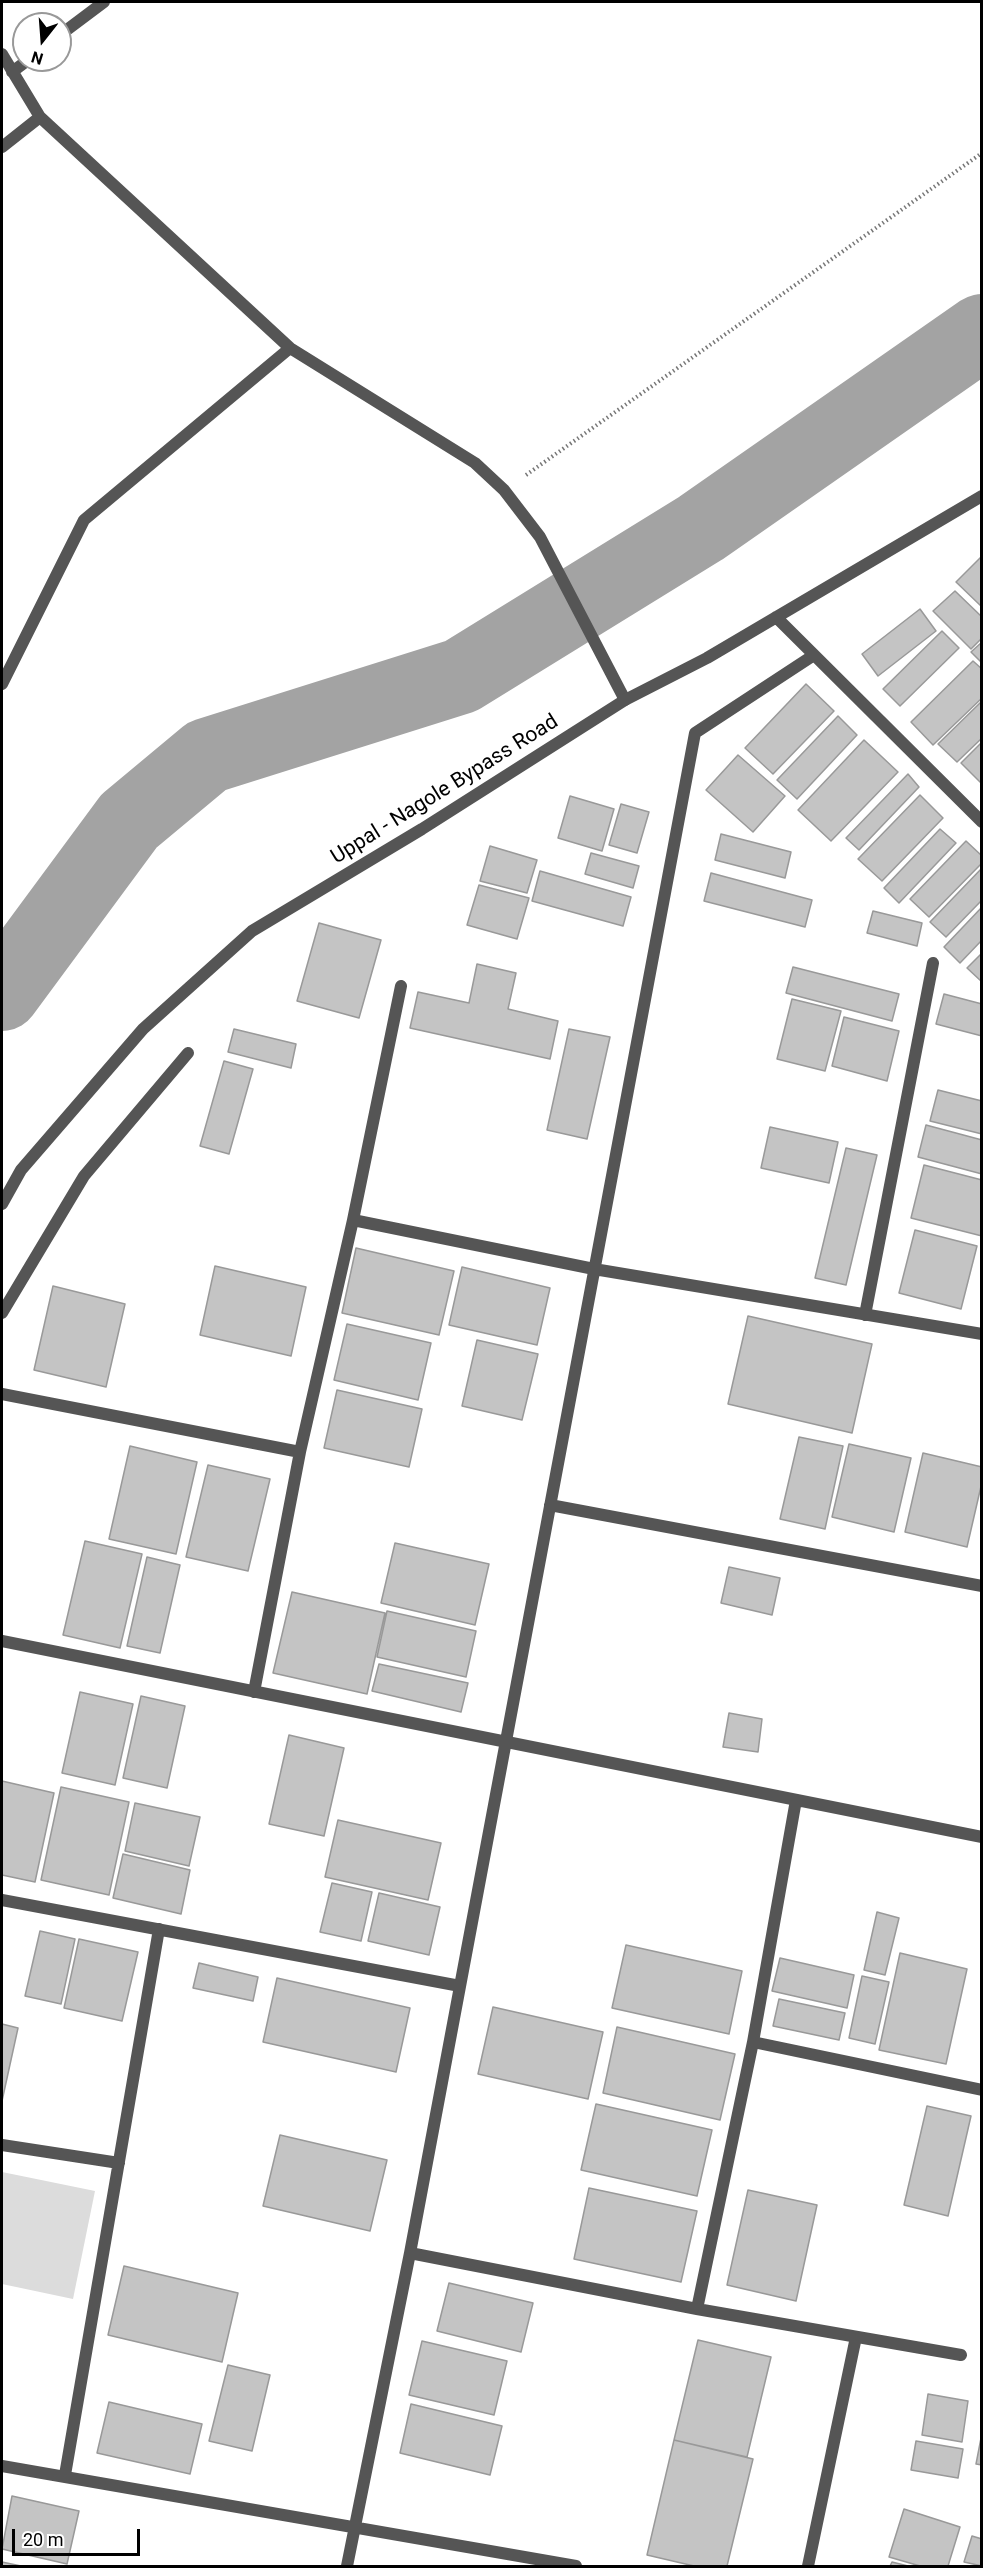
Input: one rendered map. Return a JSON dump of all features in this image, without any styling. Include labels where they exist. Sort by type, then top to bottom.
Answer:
[{"type":"street","points":[[72,26],[104,2]]},
{"type":"street","points":[[2,54],[40,117],[290,348],[475,463],[504,490],[540,537],[625,700]]},
{"type":"street","points":[[2,147],[40,117]]},
{"type":"street","points":[[2,684],[84,520],[290,348]]},
{"type":"street","name":"Uppal - Nagole Bypass Road","points":[[2,1204],[21,1170],[143,1029],[252,932],[422,829],[625,700],[694,665],[979,501]]},
{"type":"street","points":[[776,617],[981,822]]},
{"type":"street","points":[[346,2566],[410,2253],[695,734],[814,655]]},
{"type":"street","points":[[865,1315],[933,963]]},
{"type":"street","points":[[254,1692],[300,1452],[353,1220],[401,986]]},
{"type":"street","points":[[2,1313],[84,1176],[188,1053]]},
{"type":"street","points":[[353,1220],[594,1269],[981,1334]]},
{"type":"street","points":[[2,1394],[300,1452]]},
{"type":"street","points":[[550,1505],[981,1586]]},
{"type":"street","points":[[2,1641],[981,1837]]},
{"type":"street","points":[[697,2309],[753,2042],[796,1800]]},
{"type":"street","points":[[2,1900],[460,1986]]},
{"type":"street","points":[[65,2475],[159,1929]]},
{"type":"street","points":[[753,2042],[981,2090]]},
{"type":"street","points":[[2,2145],[119,2163]]},
{"type":"street","points":[[410,2253],[697,2309],[961,2355]]},
{"type":"street","points":[[808,2566],[856,2337]]},
{"type":"street","points":[[2,2466],[65,2475],[576,2566]]},
{"type":"path","points":[[504,490],[981,153]]},
{"type":"shaded area","points":[[2,2172],[95,2191],[73,2299],[2,2284]]},
{"type":"building","points":[[982,556],[982,607],[956,582]]},
{"type":"building","points":[[955,591],[982,617],[982,638],[971,649],[933,611]]},
{"type":"building","points":[[920,609],[936,631],[878,676],[862,654]]},
{"type":"building","points":[[942,631],[959,648],[900,706],[883,689]]},
{"type":"building","points":[[982,642],[982,663],[971,652]]},
{"type":"building","points":[[973,661],[982,669],[982,698],[933,745],[911,722]]},
{"type":"building","points":[[806,684],[834,711],[773,774],[745,748]]},
{"type":"building","points":[[982,701],[982,738],[957,762],[938,744]]},
{"type":"building","points":[[838,716],[857,735],[797,799],[777,780]]},
{"type":"building","points":[[864,740],[898,772],[831,841],[798,810]]},
{"type":"building","points":[[982,742],[982,781],[980,782],[961,763]]},
{"type":"building","points":[[738,755],[785,796],[753,832],[706,790]]},
{"type":"building","points":[[908,774],[919,787],[859,850],[846,838]]},
{"type":"building","points":[[920,795],[943,818],[882,881],[858,859]]},
{"type":"building","points":[[570,796],[614,809],[602,851],[558,838]]},
{"type":"building","points":[[621,804],[649,812],[637,853],[609,845]]},
{"type":"building","points":[[940,829],[956,843],[899,903],[884,888]]},
{"type":"building","points":[[721,834],[791,852],[785,878],[715,860]]},
{"type":"building","points":[[966,841],[982,856],[982,863],[929,917],[910,899]]},
{"type":"building","points":[[490,846],[537,860],[527,893],[480,881]]},
{"type":"building","points":[[591,853],[639,866],[633,888],[585,874]]},
{"type":"building","points":[[982,868],[982,900],[946,937],[930,922]]},
{"type":"building","points":[[540,871],[631,897],[623,926],[532,901]]},
{"type":"building","points":[[711,873],[812,900],[805,927],[704,901]]},
{"type":"building","points":[[479,885],[529,898],[517,939],[467,925]]},
{"type":"building","points":[[982,907],[982,940],[960,963],[944,947]]},
{"type":"building","points":[[873,911],[922,923],[917,946],[867,933]]},
{"type":"building","points":[[319,923],[381,940],[359,1018],[297,1001]]},
{"type":"building","points":[[982,953],[982,982],[967,968]]},
{"type":"building","points":[[477,964],[516,973],[508,1009],[558,1021],[550,1059],[410,1028],[418,992],[469,1003]]},
{"type":"building","points":[[793,967],[899,994],[892,1021],[786,993]]},
{"type":"building","points":[[944,994],[982,1004],[982,1036],[936,1024]]},
{"type":"building","points":[[792,999],[841,1011],[825,1071],[777,1059]]},
{"type":"building","points":[[844,1017],[899,1031],[887,1081],[832,1066]]},
{"type":"building","points":[[234,1029],[296,1044],[291,1068],[228,1052]]},
{"type":"building","points":[[569,1029],[610,1037],[587,1139],[547,1130]]},
{"type":"building","points":[[224,1061],[253,1069],[229,1154],[200,1146]]},
{"type":"building","points":[[938,1090],[982,1101],[982,1134],[930,1121]]},
{"type":"building","points":[[926,1125],[982,1140],[982,1174],[918,1157]]},
{"type":"building","points":[[770,1127],[838,1142],[829,1183],[761,1168]]},
{"type":"building","points":[[846,1148],[877,1155],[846,1285],[815,1278]]},
{"type":"building","points":[[924,1165],[982,1180],[982,1236],[911,1218]]},
{"type":"building","points":[[915,1230],[977,1246],[961,1309],[899,1293]]},
{"type":"building","points":[[356,1248],[454,1271],[439,1335],[342,1313]]},
{"type":"building","points":[[215,1266],[306,1287],[291,1356],[200,1335]]},
{"type":"building","points":[[462,1267],[550,1288],[537,1345],[449,1325]]},
{"type":"building","points":[[53,1286],[125,1304],[106,1387],[34,1370]]},
{"type":"building","points":[[748,1316],[872,1344],[852,1433],[728,1404]]},
{"type":"building","points":[[347,1324],[431,1343],[418,1400],[334,1380]]},
{"type":"building","points":[[477,1340],[538,1354],[522,1420],[462,1406]]},
{"type":"building","points":[[337,1390],[422,1409],[409,1467],[324,1448]]},
{"type":"building","points":[[799,1437],[843,1446],[825,1529],[780,1519]]},
{"type":"building","points":[[849,1444],[911,1458],[894,1532],[832,1517]]},
{"type":"building","points":[[130,1446],[197,1462],[176,1554],[109,1539]]},
{"type":"building","points":[[923,1453],[982,1467],[982,1482],[967,1547],[905,1532]]},
{"type":"building","points":[[208,1465],[270,1479],[248,1571],[186,1557]]},
{"type":"building","points":[[85,1541],[142,1554],[120,1648],[63,1635]]},
{"type":"building","points":[[395,1543],[489,1564],[475,1625],[381,1603]]},
{"type":"building","points":[[147,1557],[180,1565],[160,1653],[127,1646]]},
{"type":"building","points":[[729,1567],[780,1578],[772,1615],[721,1603]]},
{"type":"building","points":[[292,1592],[385,1613],[367,1694],[273,1673]]},
{"type":"building","points":[[387,1611],[476,1631],[466,1677],[377,1657]]},
{"type":"building","points":[[379,1664],[468,1683],[461,1712],[372,1691]]},
{"type":"building","points":[[80,1692],[133,1704],[115,1785],[62,1773]]},
{"type":"building","points":[[141,1696],[185,1706],[167,1788],[123,1778]]},
{"type":"building","points":[[729,1713],[762,1719],[758,1752],[723,1747]]},
{"type":"building","points":[[289,1735],[344,1748],[324,1836],[269,1824]]},
{"type":"building","points":[[2,1781],[54,1793],[35,1882],[2,1875]]},
{"type":"building","points":[[61,1787],[129,1802],[109,1895],[41,1880]]},
{"type":"building","points":[[135,1803],[200,1817],[189,1866],[125,1851]]},
{"type":"building","points":[[338,1820],[441,1843],[428,1900],[325,1877]]},
{"type":"building","points":[[123,1854],[190,1870],[181,1914],[113,1898]]},
{"type":"building","points":[[332,1883],[372,1892],[361,1941],[320,1932]]},
{"type":"building","points":[[379,1893],[440,1907],[429,1955],[368,1941]]},
{"type":"building","points":[[877,1912],[899,1918],[885,1975],[864,1970]]},
{"type":"building","points":[[40,1931],[75,1939],[61,2004],[25,1996]]},
{"type":"building","points":[[79,1939],[138,1952],[122,2021],[64,2008]]},
{"type":"building","points":[[626,1945],[742,1971],[729,2034],[612,2008]]},
{"type":"building","points":[[900,1953],[967,1969],[946,2064],[879,2050]]},
{"type":"building","points":[[780,1958],[854,1975],[847,2008],[772,1991]]},
{"type":"building","points":[[199,1963],[258,1977],[253,2001],[193,1988]]},
{"type":"building","points":[[862,1976],[889,1982],[875,2044],[849,2038]]},
{"type":"building","points":[[277,1978],[410,2008],[396,2072],[263,2042]]},
{"type":"building","points":[[779,1999],[845,2013],[839,2040],[773,2026]]},
{"type":"building","points":[[493,2007],[603,2032],[588,2099],[478,2074]]},
{"type":"building","points":[[2,2024],[18,2028],[2,2101]]},
{"type":"building","points":[[617,2027],[735,2054],[720,2120],[603,2093]]},
{"type":"building","points":[[596,2104],[712,2130],[697,2196],[581,2170]]},
{"type":"building","points":[[927,2106],[971,2116],[948,2216],[904,2205]]},
{"type":"building","points":[[280,2135],[387,2160],[370,2231],[263,2206]]},
{"type":"building","points":[[589,2188],[697,2211],[681,2282],[574,2259]]},
{"type":"building","points":[[748,2190],[817,2205],[796,2301],[727,2285]]},
{"type":"building","points":[[124,2266],[238,2293],[222,2362],[108,2335]]},
{"type":"building","points":[[449,2283],[533,2303],[521,2352],[437,2331]]},
{"type":"building","points":[[698,2340],[771,2357],[747,2457],[674,2440]]},
{"type":"building","points":[[422,2341],[507,2361],[494,2415],[409,2395]]},
{"type":"building","points":[[228,2365],[270,2375],[252,2451],[209,2441]]},
{"type":"building","points":[[928,2394],[968,2401],[962,2442],[922,2435]]},
{"type":"building","points":[[109,2402],[202,2424],[190,2474],[97,2453]]},
{"type":"building","points":[[411,2404],[502,2426],[490,2475],[400,2453]]},
{"type":"building","points":[[982,2433],[982,2465],[976,2464]]},
{"type":"building","points":[[674,2440],[753,2459],[727,2566],[694,2566],[647,2555]]},
{"type":"building","points":[[916,2441],[963,2449],[958,2478],[911,2470]]},
{"type":"building","points":[[12,2496],[79,2511],[67,2564],[2,2549]]},
{"type":"building","points":[[904,2509],[960,2527],[948,2566],[920,2566],[889,2557]]},
{"type":"building","points":[[972,2536],[982,2539],[982,2566],[964,2562]]},
{"type":"building","points":[[2,2562],[21,2566],[2,2566]]},
{"type":"building","points":[[892,2562],[908,2566],[890,2566]]},
{"type":"waterway","points":[[2,993],[129,821],[207,756],[461,676],[701,528],[982,332]]}]
